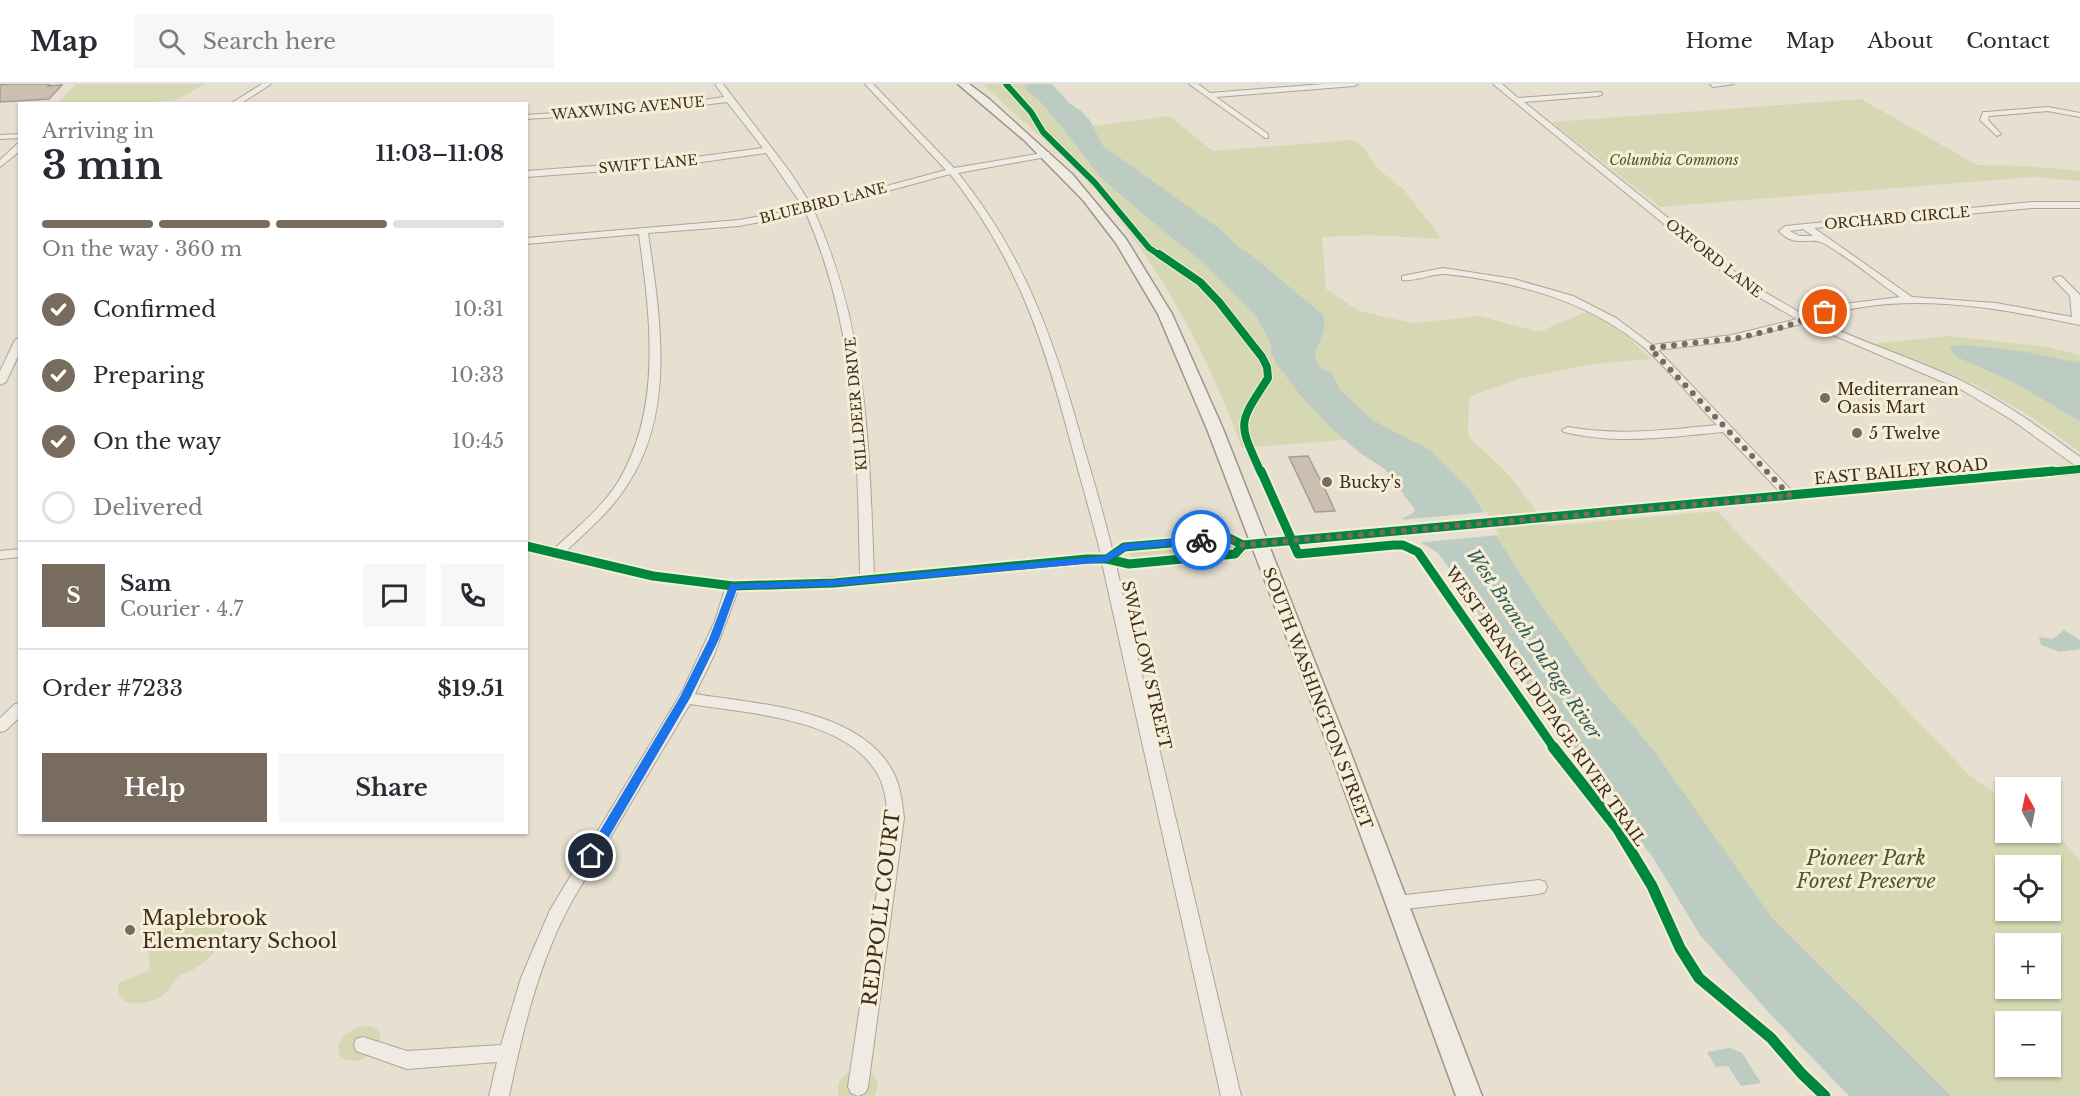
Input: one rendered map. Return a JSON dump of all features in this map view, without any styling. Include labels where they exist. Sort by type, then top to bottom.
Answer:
[{"type":"main road","name":"SOUTH WASHINGTON STREET","points":[[963,84],[999,112],[1046,154],[1107,222],[1155,295],[1192,370],[1251,544],[1396,903],[1469,1096]]},
{"type":"main road","name":"SOUTH WASHINGTON STREET","points":[[975,84],[999,112]]},
{"type":"street","points":[[237,102],[267,84]]},
{"type":"street","name":"KILLDEER DRIVE","points":[[719,84],[768,150],[808,210],[836,278],[852,342],[859,403],[867,580]]},
{"type":"street","name":"SWALLOW STREET","points":[[869,84],[952,170],[992,226],[1012,260],[1043,330],[1076,438],[1107,559],[1215,1017],[1231,1096]]},
{"type":"street","points":[[1193,84],[1265,136]]},
{"type":"street","points":[[1209,95],[1354,84]]},
{"type":"street","name":"OXFORD LANE","points":[[1497,84],[1745,285],[1771,302],[1803,320],[1971,390],[2006,410],[2080,463]]},
{"type":"street","points":[[1713,85],[1730,84]]},
{"type":"street","points":[[1517,100],[1598,94]]},
{"type":"street","name":"WAXWING AVENUE","points":[[528,117],[662,108],[730,99]]},
{"type":"street","points":[[1997,134],[1984,120],[1986,114],[2052,109],[2080,115]]},
{"type":"street","points":[[0,137],[18,136]]},
{"type":"street","points":[[0,164],[18,148]]},
{"type":"street","name":"SWIFT LANE","points":[[528,174],[674,163],[768,150]]},
{"type":"street","name":"BLUEBIRD LANE","points":[[528,241],[643,233],[739,223],[808,210],[952,170],[1046,154]]},
{"type":"street","name":"ORCHARD CIRCLE","points":[[1806,226],[2032,205],[2080,205]]},
{"type":"street","points":[[1806,226],[1788,228],[1784,231],[1789,236],[1800,239],[1822,238]]},
{"type":"street","name":"ORCHARD CIRCLE","points":[[1806,226],[1910,300]]},
{"type":"street","points":[[557,554],[611,500],[637,459],[645,440],[654,373],[654,321],[643,233]]},
{"type":"street","points":[[1405,278],[1443,271],[1483,275],[1522,283],[1569,298],[1598,312],[1622,326],[1650,348],[1790,496]]},
{"type":"street","points":[[1650,348],[1726,340],[1852,305],[1910,300],[1997,306],[2078,321],[2075,295],[2058,278]]},
{"type":"street","points":[[0,382],[18,344]]},
{"type":"street","points":[[1568,430],[1585,435],[1613,436],[1725,428]]},
{"type":"street","name":"EAST BAILEY ROAD","points":[[528,547],[653,576],[733,586],[867,580],[1107,559],[1129,564],[1235,554],[1251,544],[2080,469]]},
{"type":"street","points":[[0,555],[18,553]]},
{"type":"street","points":[[500,1096],[507,1053],[523,993],[559,909],[685,698],[714,639],[733,586]]},
{"type":"street","name":"REDPOLL COURT","points":[[685,698],[803,717],[845,732],[860,741],[871,752],[891,787],[896,818],[858,1087]]},
{"type":"street","points":[[0,727],[18,710]]},
{"type":"street","points":[[1396,903],[1539,887]]},
{"type":"street","points":[[363,1045],[407,1060],[507,1053]]},
{"type":"green space","points":[[76,84],[204,84],[177,100],[58,102]]},
{"type":"green space","name":"Pioneer Park Forest Preserve","points":[[983,84],[1040,84],[1078,128],[1169,116],[1213,151],[1353,140],[1363,147],[1378,169],[1404,190],[1442,239],[1369,235],[1322,237],[1326,289],[1359,311],[1412,323],[1480,316],[1539,332],[1588,311],[1623,332],[1651,359],[1593,364],[1521,378],[1469,397],[1468,436],[1507,473],[1548,526],[1717,511],[1969,775],[1995,794],[1995,843],[2061,843],[2061,840],[2064,842],[2080,860],[2080,1096],[1898,1096],[1408,455],[1345,440],[1242,448],[1214,379],[1162,281],[1120,220],[1083,177]]},
{"type":"green space","name":"Columbia Commons","points":[[1861,99],[1977,165],[2026,166],[2080,171],[2080,181],[2033,177],[1660,207],[1552,122]]},
{"type":"green space","points":[[1950,336],[2041,346],[2080,355],[2080,452],[2030,416],[1976,385],[1871,344]]},
{"type":"green space","points":[[1227,544],[1229,548],[1137,559],[1129,555],[1134,550]]},
{"type":"green space","points":[[203,911],[217,915],[223,922],[225,930],[220,945],[208,959],[175,980],[167,992],[156,999],[133,1003],[121,998],[119,983],[150,970],[147,933]]},
{"type":"green space","points":[[364,1026],[374,1028],[380,1033],[380,1040],[376,1048],[361,1059],[352,1061],[341,1058],[340,1041],[348,1033]]},
{"type":"green space","points":[[852,1070],[866,1071],[875,1077],[878,1085],[875,1096],[839,1096],[840,1081]]},
{"type":"water","name":"West Branch DuPage River","points":[[1024,84],[1052,84],[1069,103],[1089,119],[1103,146],[1220,229],[1237,246],[1323,315],[1324,329],[1316,352],[1317,363],[1325,371],[1332,372],[1339,389],[1372,420],[1430,450],[1471,491],[1532,592],[1603,692],[1659,758],[1772,918],[1951,1096],[1849,1096],[1772,1016],[1700,935],[1652,856],[1639,840],[1624,805],[1603,777],[1559,733],[1536,704],[1438,553],[1418,541],[1402,519],[1415,510],[1385,469],[1360,453],[1334,431],[1302,397],[1276,363],[1271,352],[1271,344],[1257,317],[1203,262],[1102,179],[1039,100],[1027,91]]},
{"type":"water","points":[[1967,345],[2021,351],[2080,363],[2080,421],[2015,383],[1955,356],[1950,349],[1952,346]]},
{"type":"water","points":[[2064,630],[2080,640],[2080,649],[2060,652],[2041,645],[2039,637],[2053,639]]},
{"type":"water","points":[[1730,1048],[1742,1053],[1761,1083],[1741,1086],[1728,1066],[1716,1067],[1707,1052]]},
{"type":"pier","points":[[1487,512],[1499,535],[1415,543],[1399,520]]},
{"type":"building","points":[[0,85],[62,85],[49,99],[0,102]]},
{"type":"building","points":[[1308,456],[1335,511],[1315,512],[1289,457]]},
{"type":"cycle path","name":"WEST BRANCH DUPAGE RIVER TRAIL","points":[[1006,84],[1031,112],[1043,132],[1095,183],[1149,248],[1200,282],[1219,302],[1262,357],[1267,367],[1268,378],[1246,411],[1244,435],[1298,554],[1394,545],[1403,545],[1418,552],[1566,766],[1599,803],[1617,828],[1652,886],[1680,948],[1699,978],[1771,1038],[1802,1074],[1825,1096]]},
{"type":"cycle path","points":[[1107,559],[1124,547],[1229,538],[1243,545],[2080,469]]},
{"type":"cycle path","points":[[528,546],[653,576],[733,586],[834,583],[1087,559],[1107,559],[1129,564],[1235,554],[1243,545]]},
{"type":"way so far","points":[[1201,540],[1229,538],[1243,545],[1790,496],[1650,348],[1738,338],[1784,327],[1825,312]]},
{"type":"place","name":"Mediterranean Oasis Mart","points":[[1825,398]]},
{"type":"place","name":"5 Twelve","points":[[1857,433]]},
{"type":"place","name":"Bucky's","points":[[1327,482]]},
{"type":"place","name":"Maplebrook Elementary School","points":[[130,930]]},
{"type":"route","points":[[591,856],[685,698],[714,639],[733,586],[834,583],[1107,559],[1124,547],[1201,540]]}]
